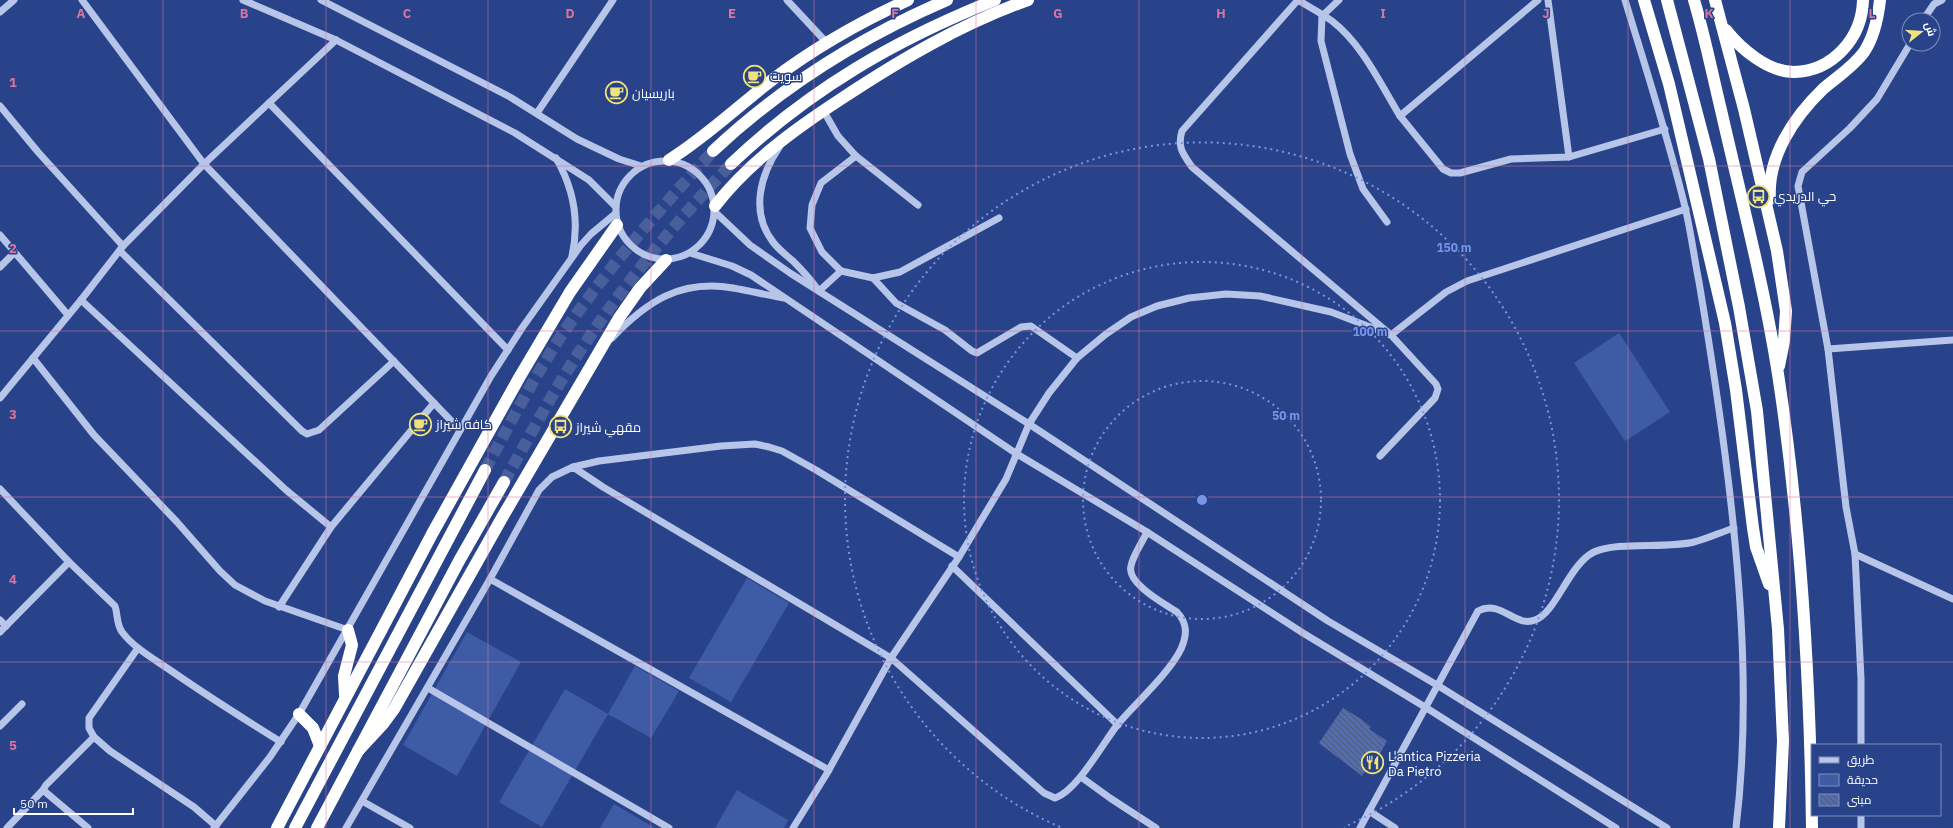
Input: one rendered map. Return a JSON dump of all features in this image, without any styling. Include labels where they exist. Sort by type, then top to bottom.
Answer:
[{"type":"highway","points":[[669,160],[697,142],[772,80],[827,43],[908,0]]},
{"type":"highway","points":[[713,151],[768,104],[835,58],[907,18],[947,0]]},
{"type":"highway","points":[[731,164],[756,140],[783,118],[847,73],[885,50],[924,30],[996,0]]},
{"type":"highway","points":[[715,209],[741,176],[784,139],[823,110],[885,70],[977,21],[1028,0]]},
{"type":"highway","points":[[1644,0],[1669,84],[1725,323],[1738,403],[1756,547],[1775,600]]},
{"type":"highway","points":[[1667,0],[1708,159],[1739,306],[1757,412],[1775,600],[1783,741],[1779,828]]},
{"type":"highway","points":[[1694,0],[1707,44],[1750,234],[1778,373],[1797,527],[1811,744]]},
{"type":"highway","points":[[1715,0],[1770,218],[1786,311],[1784,341],[1778,373]]},
{"type":"highway","points":[[1722,26],[1736,43],[1747,52],[1772,66],[1793,72],[1811,70],[1828,63],[1853,37],[1860,20],[1863,0]]},
{"type":"highway","points":[[1770,218],[1770,186],[1773,166],[1783,142],[1810,103],[1824,89],[1853,65],[1864,51],[1872,36],[1880,0]]},
{"type":"highway","points":[[277,828],[345,696],[432,534],[523,371],[616,215]]},
{"type":"highway","points":[[358,751],[375,734],[394,709],[503,516],[629,303],[666,260]]},
{"type":"highway","points":[[295,828],[485,470]]},
{"type":"highway","points":[[318,828],[463,554],[504,482]]},
{"type":"highway","points":[[345,696],[344,676],[352,645],[348,630]]},
{"type":"highway","points":[[299,714],[313,728],[320,746]]},
{"type":"highway","points":[[1812,816],[1812,828]]},
{"type":"street","points":[[0,12],[14,0]]},
{"type":"street","points":[[82,0],[204,164],[460,430]]},
{"type":"street","points":[[138,648],[89,718],[89,728],[94,737],[110,751],[194,807],[215,827],[281,742],[299,714],[348,630],[460,430],[508,350],[571,258],[591,234],[616,215],[618,194],[623,183],[631,173],[641,166],[655,161],[669,160],[682,163],[700,175],[712,193],[715,209],[708,235],[700,245],[690,253],[678,258],[666,260],[647,256],[631,246],[623,236],[616,215],[589,180],[555,157],[515,133],[336,40],[259,3],[243,0]]},
{"type":"street","points":[[321,0],[486,84],[598,150],[641,166]]},
{"type":"street","points":[[537,113],[612,0]]},
{"type":"street","points":[[787,0],[827,43]]},
{"type":"street","points":[[1380,456],[1435,398],[1438,389],[1436,384],[1391,335],[1192,166],[1181,148],[1179,140],[1182,131],[1298,0],[1332,22],[1352,41],[1375,74],[1400,116],[1443,169],[1451,173],[1460,173],[1511,159],[1569,157],[1665,129]]},
{"type":"street","points":[[1340,0],[1322,16],[1321,41],[1350,154],[1363,189],[1387,222]]},
{"type":"street","points":[[1400,116],[1538,0]]},
{"type":"street","points":[[1548,0],[1569,157]]},
{"type":"street","points":[[1625,0],[1665,129],[1686,209],[1715,372],[1734,528],[1742,622],[1744,730],[1740,797],[1736,828]]},
{"type":"street","points":[[1928,12],[1934,4],[1942,0]]},
{"type":"street","points":[[0,398],[121,249],[204,164],[336,40]]},
{"type":"street","points":[[1861,744],[1861,679],[1855,554],[1846,507],[1828,349],[1800,203],[1799,178],[1802,172],[1850,128],[1877,99],[1905,52]]},
{"type":"street","points":[[269,103],[508,350]]},
{"type":"street","points":[[0,106],[121,249],[256,387],[302,431],[307,434],[319,430],[394,361]]},
{"type":"street","points":[[823,110],[838,136],[856,156],[918,205]]},
{"type":"street","points":[[784,139],[769,164],[764,177],[758,206],[760,216],[774,243],[801,269],[819,291]]},
{"type":"street","points":[[856,156],[821,183],[812,205],[810,228],[822,252],[841,270],[873,278],[900,272],[999,218]]},
{"type":"street","points":[[555,157],[566,177],[575,206],[576,223],[571,258]]},
{"type":"street","points":[[715,209],[741,237],[770,260],[1030,424],[1328,621],[1438,685],[1667,828]]},
{"type":"street","points":[[1391,335],[1446,292],[1467,281],[1686,209]]},
{"type":"street","points":[[0,235],[68,315]]},
{"type":"street","points":[[0,267],[14,253]]},
{"type":"street","points":[[690,253],[732,266],[751,275],[1017,454],[1147,532],[1303,633],[1425,707],[1616,828]]},
{"type":"street","points":[[819,291],[841,270]]},
{"type":"street","points":[[873,278],[896,303],[945,330],[972,351],[977,353],[1021,327],[1031,326],[1077,358]]},
{"type":"street","points":[[602,348],[642,309],[665,296],[682,291],[698,287],[721,287],[786,298]]},
{"type":"street","points":[[794,828],[829,770],[891,658],[959,556],[1006,479],[1030,424],[1049,393],[1077,358],[1131,318],[1157,306],[1189,298],[1226,294],[1260,296],[1331,312],[1391,335]]},
{"type":"street","points":[[81,300],[286,490],[331,528]]},
{"type":"street","points":[[1828,349],[1953,340]]},
{"type":"street","points":[[33,358],[94,435],[177,522],[220,571],[249,594],[278,607],[348,630]]},
{"type":"street","points":[[278,607],[331,528],[434,402]]},
{"type":"street","points":[[346,828],[428,688],[539,490],[552,477],[573,466],[599,461],[721,446],[754,444],[769,447],[782,451],[816,470],[959,556]]},
{"type":"street","points":[[573,466],[603,487],[891,658],[1049,797],[1055,798],[1061,796],[1081,777],[1118,725],[1173,662],[1181,649],[1185,636],[1186,624],[1183,618],[1135,582],[1130,573],[1130,566],[1147,532]]},
{"type":"street","points":[[0,489],[68,562],[115,606],[117,612],[117,622],[123,632],[138,648],[207,696],[281,742]]},
{"type":"street","points":[[1360,828],[1478,611],[1485,607],[1502,611],[1521,620],[1536,620],[1546,612],[1585,557],[1596,552],[1615,548],[1694,542],[1734,528]]},
{"type":"street","points":[[1855,554],[1953,599]]},
{"type":"street","points":[[0,632],[68,562]]},
{"type":"street","points":[[952,566],[1118,725]]},
{"type":"street","points":[[490,579],[829,770]]},
{"type":"street","points":[[0,620],[6,626]]},
{"type":"street","points":[[428,688],[669,828]]},
{"type":"street","points":[[0,726],[22,704]]},
{"type":"street","points":[[7,828],[46,785],[94,737]]},
{"type":"street","points":[[1081,777],[1156,828]]},
{"type":"street","points":[[43,790],[88,828]]},
{"type":"street","points":[[362,801],[410,828]]},
{"type":"street","points":[[1368,811],[1395,828]]},
{"type":"street","points":[[1861,816],[1861,828]]},
{"type":"green space","points":[[1619,333],[1670,412],[1625,441],[1574,363]]},
{"type":"green space","points":[[747,578],[789,603],[731,702],[689,678]]},
{"type":"green space","points":[[467,632],[521,662],[457,776],[403,745]]},
{"type":"green space","points":[[635,666],[679,691],[651,738],[608,714]]},
{"type":"green space","points":[[565,689],[608,714],[542,827],[499,802]]},
{"type":"green space","points":[[737,790],[788,820],[784,828],[715,828]]},
{"type":"green space","points":[[614,804],[655,828],[600,828]]},
{"type":"building","points":[[1343,708],[1361,719],[1371,727],[1369,729],[1387,741],[1376,761],[1371,759],[1362,776],[1319,743]]},
{"type":"tunnel","points":[[485,470],[541,369],[578,312],[634,241],[713,151]]},
{"type":"tunnel","points":[[504,482],[562,378],[600,321],[653,252],[691,207],[731,164]]},
{"type":"place","name":"سويت","points":[[754,76]]},
{"type":"place","name":"باريسيان","points":[[616,93]]},
{"type":"place","name":"حي الدريدي","points":[[1758,196]]},
{"type":"place","name":"کافه شيراز","points":[[421,424]]},
{"type":"place","name":"مقهي شيراز","points":[[560,427]]},
{"type":"place","name":"L'antica Pizzeria Da Pietro","points":[[1372,763]]}]
